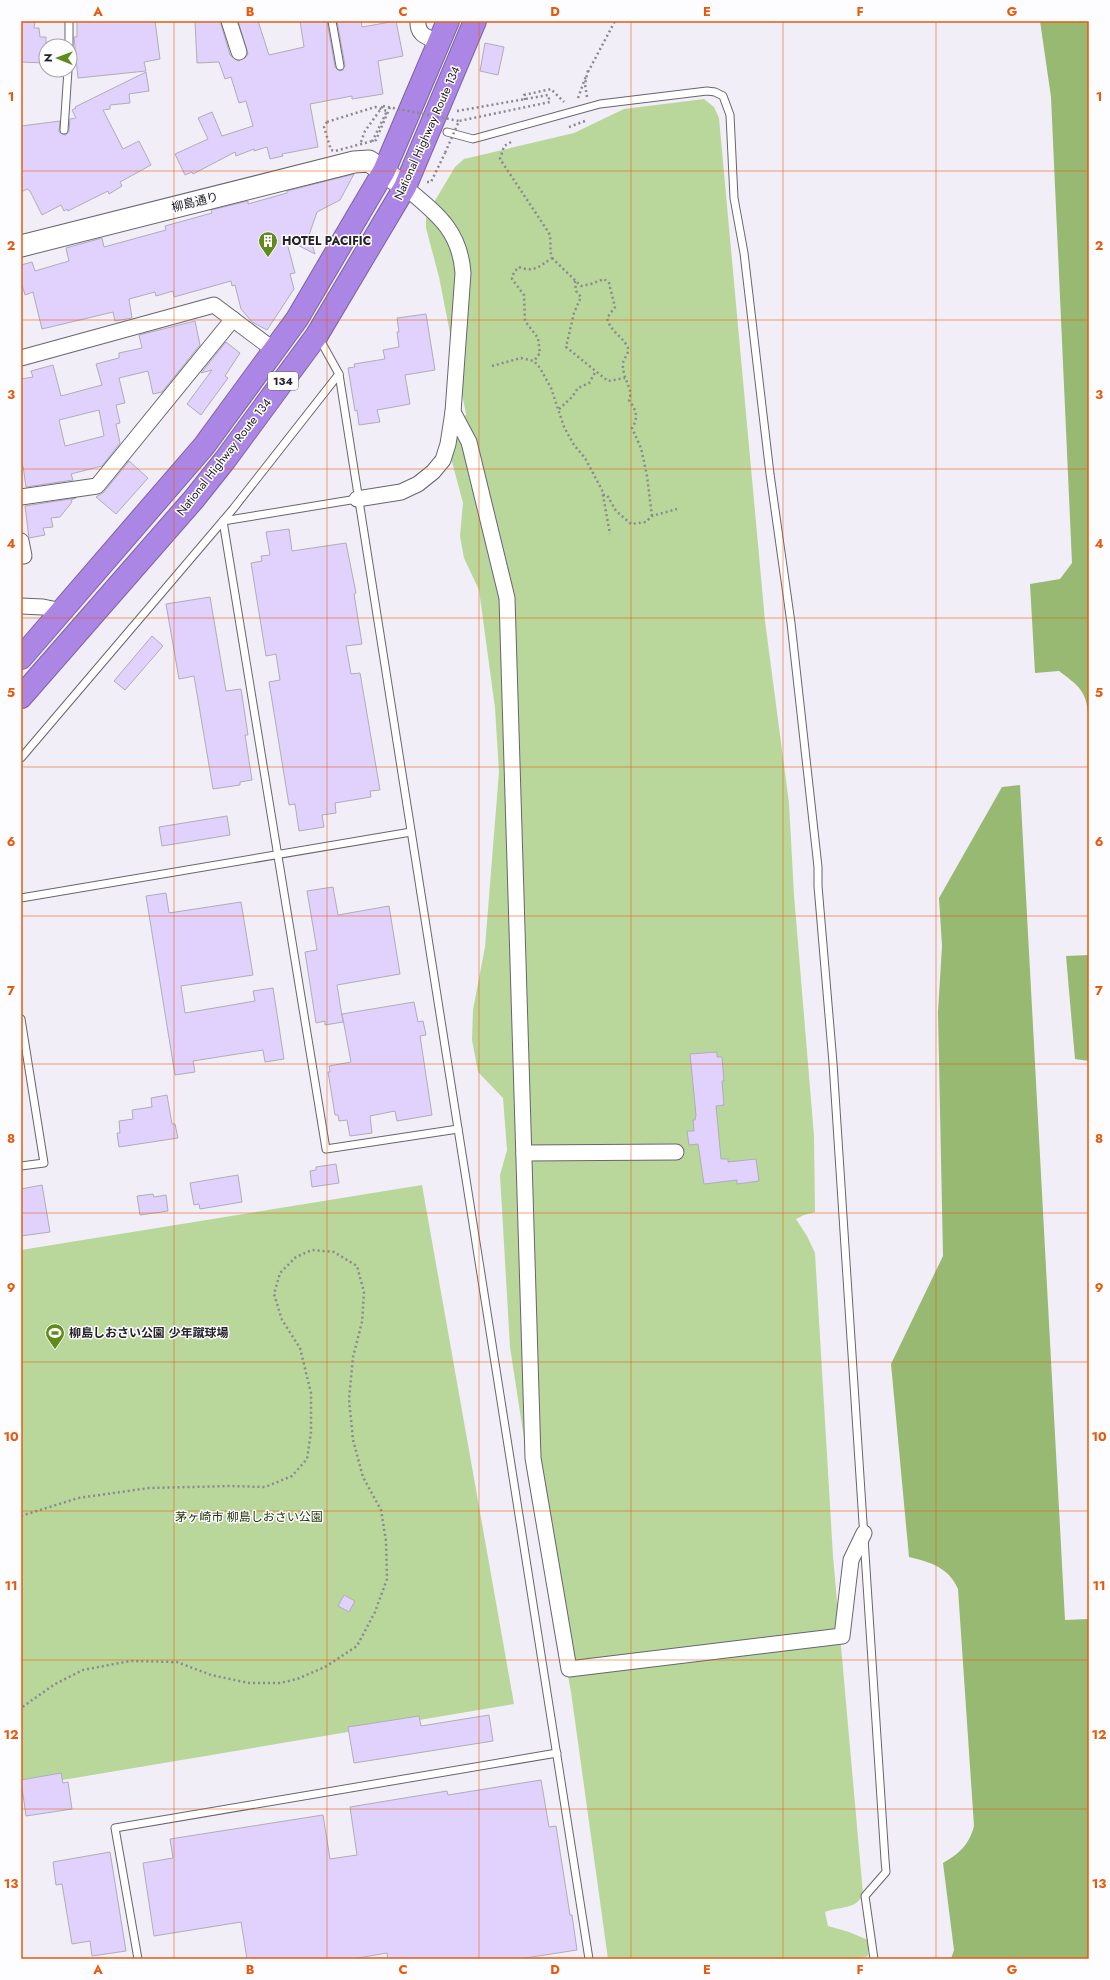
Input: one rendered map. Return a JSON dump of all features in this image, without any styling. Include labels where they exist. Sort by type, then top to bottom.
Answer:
[{"type":"highway","name":"National Highway Route 134","points":[[21,658],[204,446],[297,319],[371,161],[440,43],[448,21]]},
{"type":"highway","name":"National Highway Route 134","points":[[21,697],[194,499],[225,460],[317,335],[405,187],[475,21]]},
{"type":"street","points":[[229,21],[239,52]]},
{"type":"street","points":[[418,21],[418,29],[421,34],[440,43]]},
{"type":"street","points":[[357,499],[401,492],[418,484],[433,472],[443,460],[448,444],[453,412],[463,273],[462,256],[455,239],[445,223],[405,187],[371,161]]},
{"type":"street","name":"柳島通り","points":[[21,246],[354,162],[371,161]]},
{"type":"street","points":[[21,358],[214,305],[274,350]]},
{"type":"street","points":[[21,497],[97,486],[233,319]]},
{"type":"street","points":[[453,412],[469,442],[507,598],[533,1458],[569,1669],[842,1636],[851,1560],[864,1533]]},
{"type":"street","points":[[21,541],[24,556]]},
{"type":"street","points":[[21,606],[43,607],[62,611]]},
{"type":"street","points":[[524,1153],[676,1152]]},
{"type":"lane","points":[[69,21],[69,38]]},
{"type":"lane","points":[[332,21],[340,66]]},
{"type":"lane","points":[[64,130],[67,78]]},
{"type":"lane","points":[[447,132],[473,139],[592,106],[707,90],[722,96],[730,115],[734,198],[744,253],[815,828],[832,1055],[886,1872],[865,1896],[874,1959]]},
{"type":"lane","points":[[317,335],[339,374],[357,499],[589,1959]]},
{"type":"lane","points":[[21,758],[223,521],[339,374]]},
{"type":"lane","points":[[223,521],[357,499]]},
{"type":"lane","points":[[223,521],[326,1149],[458,1129]]},
{"type":"lane","points":[[21,898],[411,832]]},
{"type":"lane","points":[[21,1019],[44,1163],[21,1166]]},
{"type":"lane","points":[[138,1959],[115,1828],[556,1753]]},
{"type":"path","points":[[525,100],[524,95],[551,89],[573,111],[588,70],[615,21]]},
{"type":"path","points":[[561,129],[584,123],[592,106],[586,96],[585,84],[588,70]]},
{"type":"path","points":[[371,161],[365,131],[384,106],[459,121],[550,102],[548,95],[455,111]]},
{"type":"path","points":[[374,138],[387,111],[375,107],[327,122],[324,127],[331,150],[376,140],[390,107]]},
{"type":"path","points":[[431,182],[459,121]]},
{"type":"path","points":[[516,141],[504,146],[500,159],[549,233],[551,240],[549,248],[552,258],[581,286],[604,279],[609,283],[615,306],[607,318],[618,337],[629,350],[623,363],[625,378],[631,392],[630,400],[637,412],[636,422],[632,428],[640,442],[643,455],[652,516]]},
{"type":"path","points":[[534,361],[540,353],[538,338],[526,322],[524,295],[512,278],[514,272],[519,267],[527,270],[535,270],[552,258]]},
{"type":"path","points":[[575,280],[576,291],[581,297],[574,313],[566,347],[608,382],[625,378]]},
{"type":"path","points":[[492,366],[521,358],[534,361],[546,378],[559,409],[564,427],[574,445],[585,458],[595,474],[603,495],[610,534]]},
{"type":"path","points":[[559,409],[572,397],[578,388],[589,383],[596,371]]},
{"type":"path","points":[[603,495],[607,495],[616,511],[631,524],[646,522],[652,516],[678,509]]},
{"type":"path","points":[[21,1516],[78,1498],[149,1488],[230,1486],[265,1487],[292,1476],[307,1459],[311,1432],[310,1393],[300,1348],[282,1320],[274,1294],[280,1273],[296,1257],[312,1250],[334,1252],[357,1266],[364,1292],[362,1322],[353,1357],[349,1399],[353,1440],[364,1477],[381,1510],[386,1541],[387,1579],[375,1612],[357,1646],[325,1667],[297,1680],[280,1683],[249,1682],[211,1675],[178,1662],[130,1661],[83,1670],[55,1684],[21,1708]]},
{"type":"green space","points":[[704,99],[714,107],[719,118],[765,621],[789,803],[794,895],[814,1136],[815,1212],[796,1219],[807,1236],[815,1253],[833,1556],[863,1894],[856,1903],[852,1905],[825,1912],[828,1926],[849,1932],[868,1940],[868,1956],[857,1959],[608,1959],[571,1692],[525,1445],[510,1347],[500,1175],[507,1150],[503,1098],[478,1072],[472,1040],[473,1010],[485,947],[499,772],[495,708],[479,590],[464,558],[460,536],[463,503],[451,458],[466,414],[439,277],[426,228],[426,219],[430,209],[455,167],[464,159],[574,133],[624,109]]},
{"type":"green space","name":"茅ヶ崎市 柳島しおさい公園","points":[[422,1185],[514,1704],[21,1787],[21,1250]]},
{"type":"shaded area","points":[[1040,21],[1089,21],[1089,726],[1087,707],[1083,694],[1074,683],[1059,671],[1035,673],[1030,584],[1060,579],[1072,563],[1051,97]]},
{"type":"shaded area","points":[[1020,785],[1065,1620],[1089,1619],[1089,1959],[951,1959],[954,1950],[943,1863],[963,1848],[972,1833],[974,1826],[958,1589],[950,1576],[938,1567],[925,1561],[909,1557],[891,1364],[943,1256],[938,1012],[942,946],[939,898],[1002,787]]},
{"type":"shaded area","points":[[1089,955],[1089,1061],[1075,1059],[1066,956]]},
{"type":"building","points":[[77,21],[155,21],[160,59],[144,62],[146,71],[78,78],[78,38],[74,37],[77,37]]},
{"type":"building","points":[[195,21],[220,21],[230,55],[238,61],[245,58],[248,54],[238,21],[258,21],[269,55],[304,47],[300,21],[327,21],[335,67],[340,71],[343,70],[345,65],[337,21],[361,21],[362,27],[396,21],[403,56],[378,61],[383,94],[352,99],[352,96],[310,104],[318,147],[282,154],[283,156],[270,159],[267,147],[254,151],[254,149],[236,156],[235,152],[193,174],[192,172],[185,175],[175,154],[208,139],[198,118],[212,112],[222,136],[253,126],[246,101],[239,103],[231,77],[225,79],[219,62],[197,63]]},
{"type":"building","points":[[21,22],[35,22],[34,28],[39,28],[40,37],[46,37],[38,38],[38,63],[21,62]]},
{"type":"building","points":[[485,43],[504,47],[498,75],[480,71]]},
{"type":"building","points":[[146,72],[149,91],[129,94],[130,103],[110,105],[110,109],[103,110],[123,149],[139,141],[151,165],[120,182],[122,186],[109,194],[108,191],[68,211],[67,209],[64,211],[61,205],[42,215],[30,191],[27,189],[21,192],[21,126],[60,121],[59,132],[66,135],[69,131],[70,119],[76,118],[72,110],[76,108],[75,107]]},
{"type":"building","points":[[354,174],[340,200],[317,212],[309,235],[315,254],[286,239],[295,273],[290,274],[294,289],[267,330],[252,322],[241,309],[235,285],[232,286],[231,281],[174,297],[173,291],[156,296],[155,292],[129,299],[132,318],[115,321],[113,312],[42,329],[33,292],[25,295],[21,282],[21,265],[32,262],[35,271],[69,261],[66,248],[102,238],[104,247],[166,230],[165,226],[212,213],[211,210],[248,201],[248,204],[287,193],[287,191]]},
{"type":"building","points":[[426,314],[435,370],[405,375],[410,404],[377,410],[380,422],[359,425],[357,410],[355,411],[348,368],[355,367],[354,364],[385,359],[383,350],[399,347],[397,318]]},
{"type":"building","points":[[195,321],[200,345],[162,392],[153,394],[148,371],[119,378],[125,403],[116,405],[120,423],[116,424],[120,443],[102,466],[71,474],[73,480],[26,487],[23,466],[21,466],[21,379],[33,377],[31,371],[53,365],[61,396],[102,385],[96,364],[119,358],[119,353],[142,348],[139,335]],"holes":[[[99,410],[104,436],[65,446],[59,420]]]},
{"type":"building","points":[[226,342],[240,353],[225,376],[228,378],[201,415],[187,404],[212,370],[201,373]]},
{"type":"building","points":[[129,461],[148,478],[116,514],[96,497],[104,492]]},
{"type":"building","points":[[76,498],[71,500],[72,502],[60,517],[51,518],[53,527],[43,528],[45,535],[29,538],[25,506]]},
{"type":"building","points":[[289,529],[292,551],[346,543],[356,593],[354,594],[362,644],[346,646],[351,674],[360,673],[380,790],[370,791],[371,797],[335,803],[336,813],[322,815],[324,827],[299,831],[295,804],[289,805],[269,682],[280,680],[276,654],[266,656],[251,563],[262,561],[261,556],[270,555],[266,532]]},
{"type":"building","points":[[210,597],[226,691],[241,689],[248,735],[245,735],[252,780],[240,782],[240,785],[213,789],[194,676],[179,679],[166,604]]},
{"type":"building","points":[[152,636],[163,646],[125,690],[114,681]]},
{"type":"building","points":[[227,816],[230,835],[162,846],[159,827]]},
{"type":"building","points":[[333,887],[338,915],[389,906],[400,974],[337,985],[343,1022],[325,1025],[325,1021],[316,1023],[305,952],[317,950],[307,891]]},
{"type":"building","points":[[166,893],[169,913],[241,902],[253,975],[181,986],[185,1013],[255,1001],[253,991],[273,988],[284,1059],[265,1062],[263,1050],[193,1061],[195,1072],[175,1075],[146,896]]},
{"type":"building","points":[[414,1002],[418,1022],[423,1021],[426,1035],[420,1036],[432,1115],[397,1121],[395,1111],[370,1116],[372,1133],[350,1136],[347,1120],[339,1121],[338,1115],[335,1115],[328,1072],[330,1072],[329,1066],[351,1062],[342,1014]]},
{"type":"building","points":[[717,1052],[717,1057],[722,1057],[724,1081],[722,1081],[724,1105],[716,1106],[721,1159],[728,1159],[728,1162],[756,1159],[759,1181],[737,1184],[737,1180],[704,1184],[698,1144],[689,1145],[687,1131],[694,1131],[693,1120],[695,1120],[696,1115],[690,1054]]},
{"type":"building","points":[[167,1095],[172,1124],[175,1124],[178,1138],[119,1147],[117,1133],[120,1133],[119,1121],[133,1119],[132,1110],[152,1107],[151,1098]]},
{"type":"building","points":[[336,1164],[339,1183],[312,1187],[310,1171],[316,1170],[316,1167]]},
{"type":"building","points":[[238,1175],[242,1202],[200,1209],[199,1204],[194,1205],[190,1183]]},
{"type":"building","points":[[42,1185],[50,1232],[21,1236],[21,1189]]},
{"type":"building","points":[[153,1194],[154,1197],[166,1195],[168,1211],[140,1215],[137,1196]]},
{"type":"building","points":[[344,1595],[355,1601],[349,1612],[338,1606]]},
{"type":"building","points":[[489,1715],[493,1741],[354,1763],[348,1727],[419,1716],[421,1726]]},
{"type":"building","points":[[61,1773],[63,1783],[68,1782],[72,1809],[26,1816],[21,1780]]},
{"type":"building","points":[[541,1780],[549,1827],[556,1826],[577,1950],[519,1959],[388,1959],[387,1953],[352,1959],[247,1959],[241,1922],[154,1936],[143,1863],[173,1858],[170,1839],[323,1815],[330,1859],[357,1855],[350,1807],[447,1791],[448,1795]]},
{"type":"building","points":[[110,1852],[126,1951],[92,1956],[90,1941],[72,1944],[62,1884],[56,1885],[53,1862]]},
{"type":"place","name":"HOTEL PACIFIC","points":[[268,258]]},
{"type":"place","name":"柳島しおさい公園 少年蹴球場","points":[[55,1350]]}]
